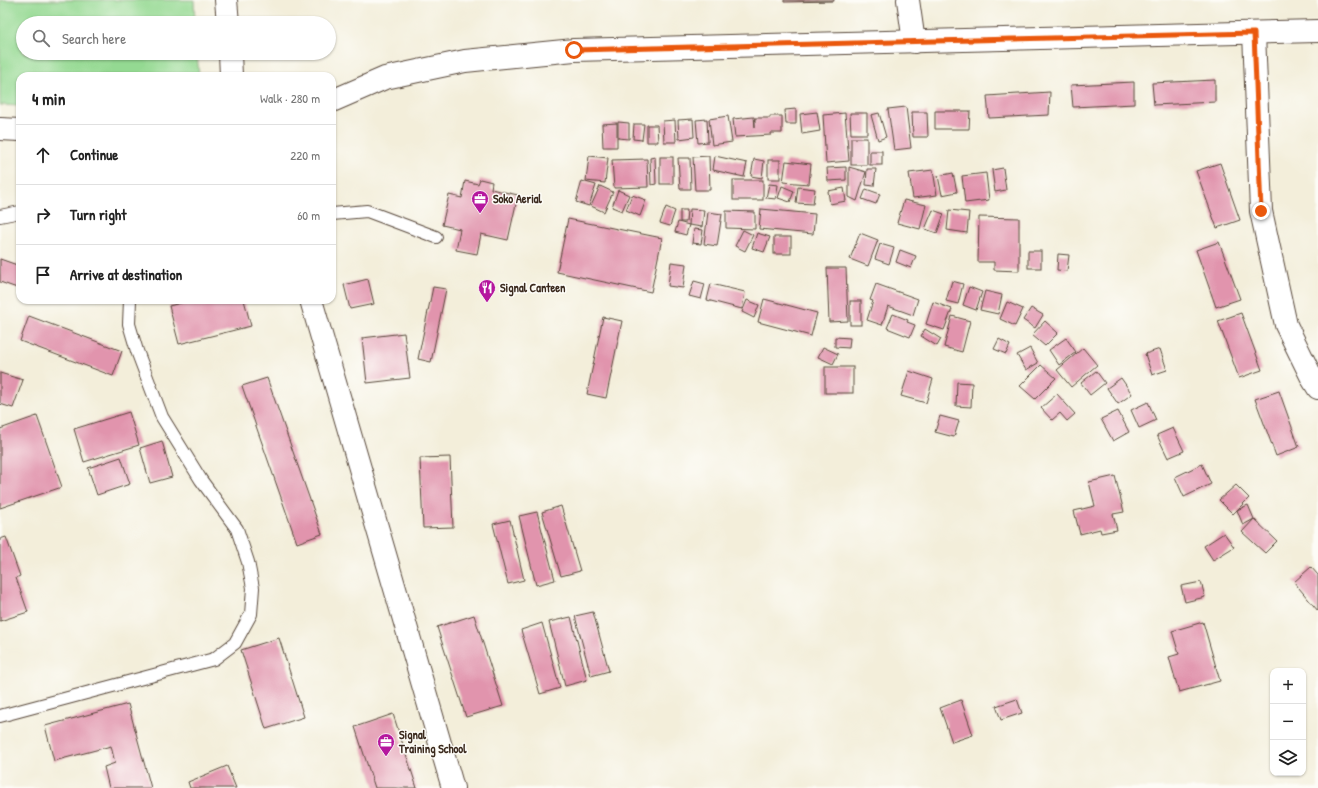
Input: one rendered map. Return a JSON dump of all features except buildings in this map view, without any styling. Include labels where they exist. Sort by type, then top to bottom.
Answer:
[{"type":"street","points":[[226,0],[227,16]]},
{"type":"street","points":[[908,0],[914,42]]},
{"type":"street","points":[[336,100],[385,78],[472,60],[574,50],[1318,31]]},
{"type":"street","points":[[1254,33],[1261,211],[1286,325],[1312,380],[1318,388]]},
{"type":"street","points":[[230,60],[231,72]]},
{"type":"street","points":[[0,129],[16,130]]},
{"type":"street","points":[[312,304],[453,788]]},
{"type":"lane","points":[[336,214],[367,211],[436,237]]},
{"type":"lane","points":[[0,216],[16,213]]},
{"type":"lane","points":[[0,716],[214,659],[235,643],[251,614],[253,588],[248,562],[237,529],[201,480],[162,417],[137,351],[129,324],[130,304]]},
{"type":"green space","points":[[0,0],[194,0],[195,16],[16,16],[16,60],[198,60],[199,72],[16,72],[16,106],[0,105]]},
{"type":"place","name":"Soko Aerial","points":[[480,214]]},
{"type":"place","name":"Signal Canteen","points":[[487,303]]},
{"type":"place","name":"Signal Training School","points":[[386,757]]},
{"type":"route","points":[[574,50],[1254,33],[1261,211]]}]
